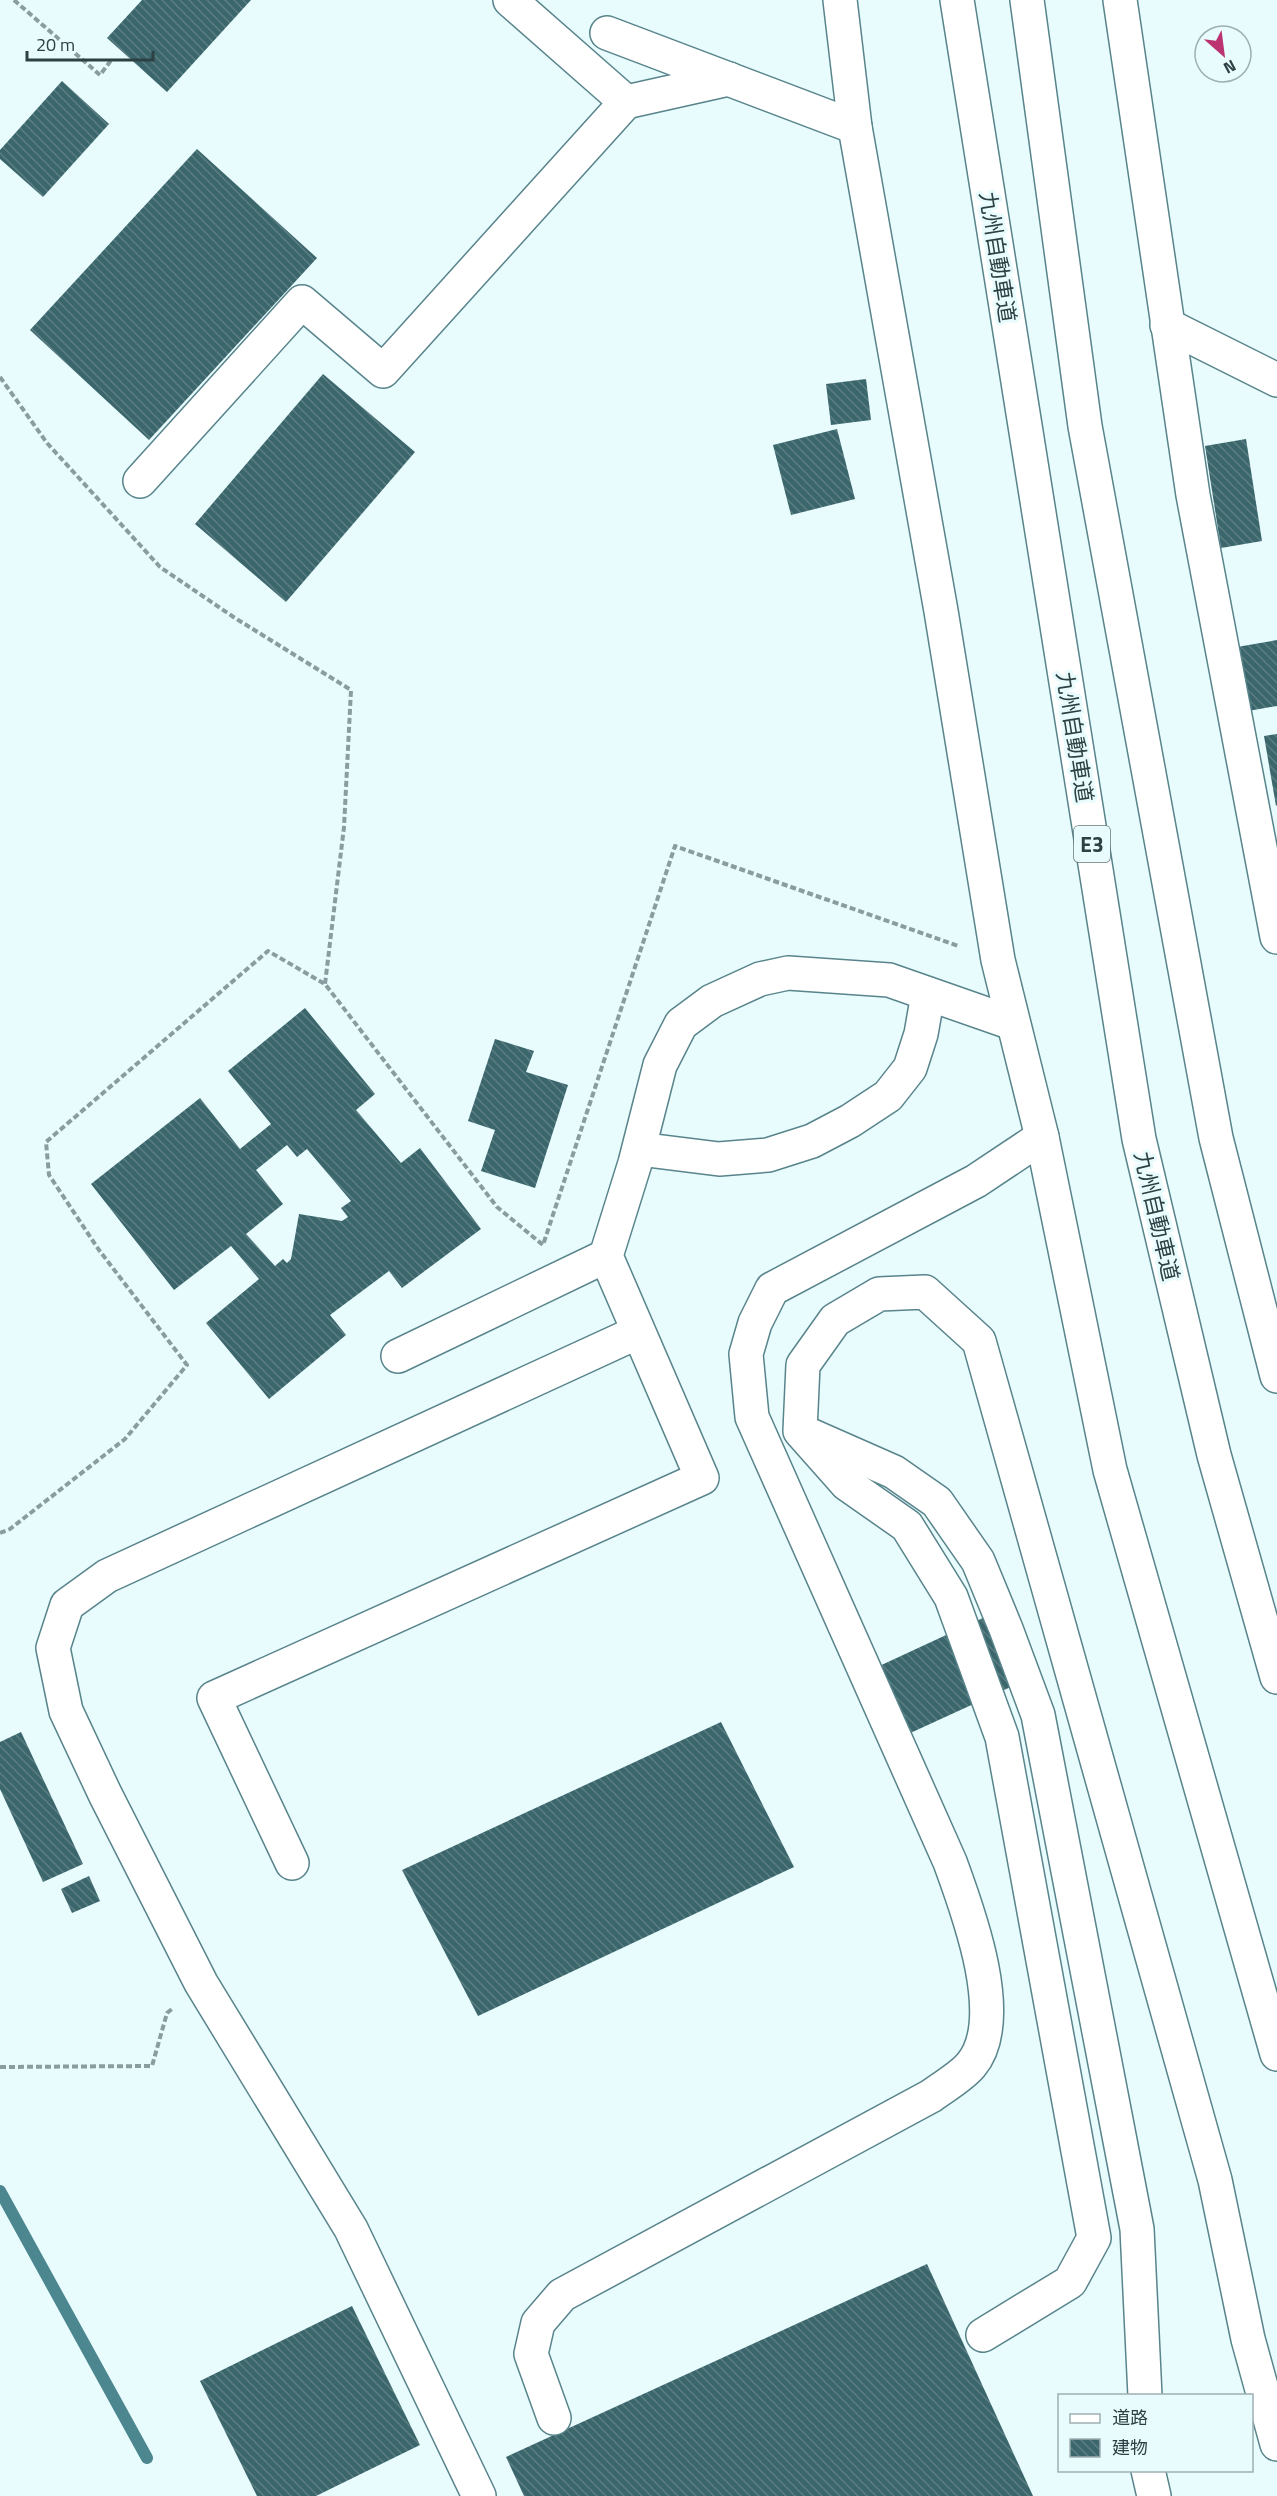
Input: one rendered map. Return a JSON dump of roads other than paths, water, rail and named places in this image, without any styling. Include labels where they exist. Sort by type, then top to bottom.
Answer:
[{"type":"main road","points":[[510,0],[626,102]]},
{"type":"main road","points":[[840,0],[855,127],[941,610],[998,960],[1042,1137],[1110,1470],[1277,2054]]},
{"type":"main road","name":"九州自動車道","points":[[957,0],[1139,1139],[1214,1455],[1277,1677]]},
{"type":"main road","points":[[1027,0],[1087,438],[1216,1138],[1277,1376]]},
{"type":"main road","points":[[1120,0],[1193,495],[1277,937]]},
{"type":"main road","points":[[607,33],[855,127]]},
{"type":"main road","points":[[140,481],[302,302],[383,371],[626,102],[729,79]]},
{"type":"main road","points":[[1167,324],[1277,380]]},
{"type":"main road","points":[[292,1863],[214,1698],[702,1479],[606,1257],[639,1149],[660,1065],[681,1024],[712,1001],[760,979],[788,973],[889,980],[1012,1023]]},
{"type":"main road","points":[[639,1149],[719,1159],[768,1155],[812,1141],[850,1121],[888,1096],[909,1068],[921,1034],[928,994]]},
{"type":"main road","points":[[554,2418],[531,2354],[538,2323],[562,2295],[931,2096],[972,2065],[987,2031],[984,1972],[967,1910],[950,1862],[752,1417],[746,1354],[755,1323],[772,1289],[976,1181],[1042,1137]]},
{"type":"main road","points":[[398,1356],[606,1257]]},
{"type":"main road","points":[[983,2335],[1070,2282],[1094,2238],[1002,1737],[951,1597],[907,1526],[847,1484],[800,1431],[803,1365],[835,1320],[879,1294],[925,1292],[979,1341],[1215,2180],[1248,2339],[1277,2444]]},
{"type":"main road","points":[[479,2496],[351,2229],[201,1983],[105,1794],[66,1711],[53,1648],[67,1605],[107,1576],[638,1332]]},
{"type":"main road","points":[[800,1431],[894,1472],[937,1502],[978,1561],[1038,1715],[1137,2229],[1144,2394]]},
{"type":"main road","points":[[1148,2472],[1154,2496]]},
{"type":"waterway","points":[[0,2191],[147,2458]]}]
